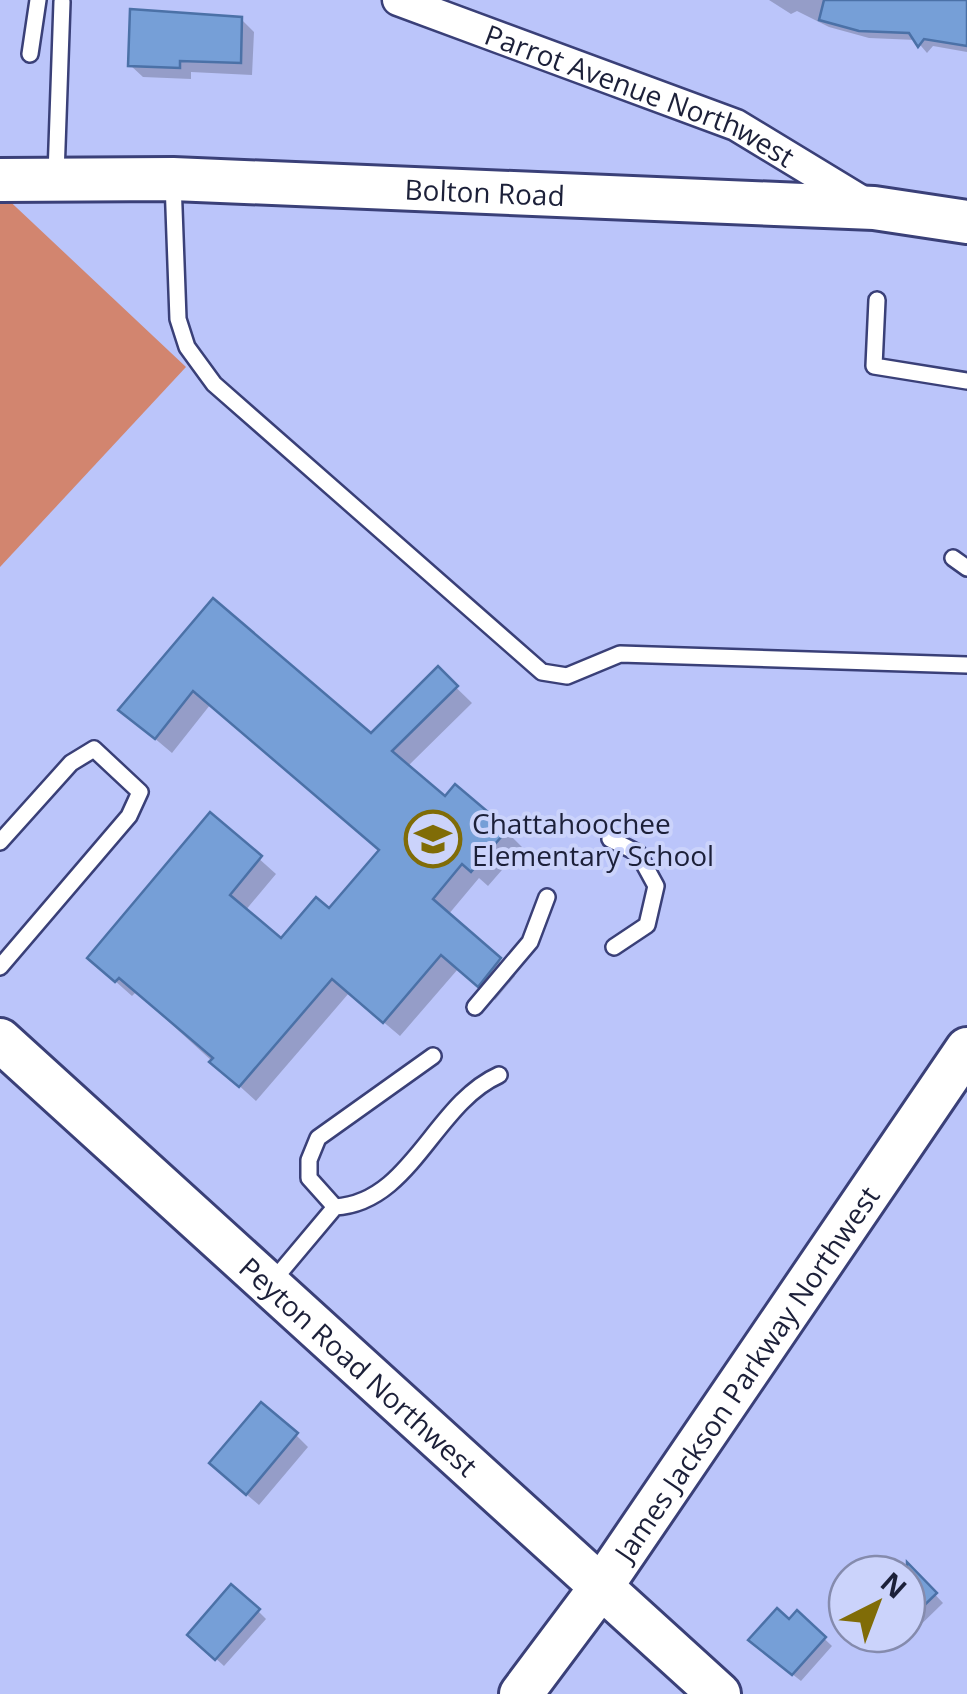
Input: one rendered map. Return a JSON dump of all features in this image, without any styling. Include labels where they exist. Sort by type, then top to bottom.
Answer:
[{"type":"main road","name":"Bolton Road","points":[[0,180],[172,179],[874,208],[967,222]]},
{"type":"main road","name":"Peyton Road Northwest","points":[[0,1040],[719,1694]]},
{"type":"main road","name":"James Jackson Parkway Northwest","points":[[521,1694],[601,1587],[967,1050]]},
{"type":"street","name":"Parrot Avenue Northwest","points":[[398,0],[736,125],[874,208]]},
{"type":"lane","points":[[30,54],[38,0]]},
{"type":"lane","points":[[56,180],[62,2]]},
{"type":"lane","points":[[172,179],[178,318],[187,347],[205,372],[542,672],[567,676],[620,654],[967,665]]},
{"type":"lane","points":[[877,300],[874,366],[967,381]]},
{"type":"lane","points":[[0,842],[71,763],[94,748],[140,792],[129,816],[0,967]]},
{"type":"lane","points":[[610,839],[638,852],[656,886],[647,924],[614,947]]},
{"type":"lane","points":[[475,1007],[530,942],[547,897]]},
{"type":"lane","points":[[335,1207],[309,1178],[309,1160],[318,1138],[433,1056]]},
{"type":"lane","points":[[269,1285],[335,1207],[361,1206],[395,1180],[473,1086],[499,1075]]},
{"type":"shaded area","points":[[0,192],[186,367],[0,567]]},
{"type":"building","points":[[824,0],[967,0],[967,46],[924,39],[918,47],[909,33],[859,31],[819,20]]},
{"type":"building","points":[[130,9],[242,17],[241,63],[180,61],[180,68],[128,66]]},
{"type":"building","name":"Chattahoochee Elementary School","points":[[213,598],[371,733],[438,666],[458,686],[392,751],[445,796],[455,784],[508,829],[471,872],[462,864],[433,899],[501,958],[478,987],[441,955],[383,1023],[332,979],[239,1087],[209,1062],[213,1058],[119,978],[115,982],[87,958],[210,812],[262,856],[230,895],[281,938],[316,897],[329,908],[379,850],[193,691],[155,739],[118,710]]},
{"type":"building","points":[[261,1402],[298,1433],[246,1495],[209,1463]]},
{"type":"building","points":[[927,1583],[937,1593],[927,1603]]},
{"type":"building","points":[[231,1584],[260,1609],[215,1660],[187,1635]]},
{"type":"building","points":[[777,1608],[789,1619],[797,1610],[826,1637],[792,1675],[748,1640]]},
{"type":"place","name":"Chattahoochee Elementary School","points":[[433,839]]}]
